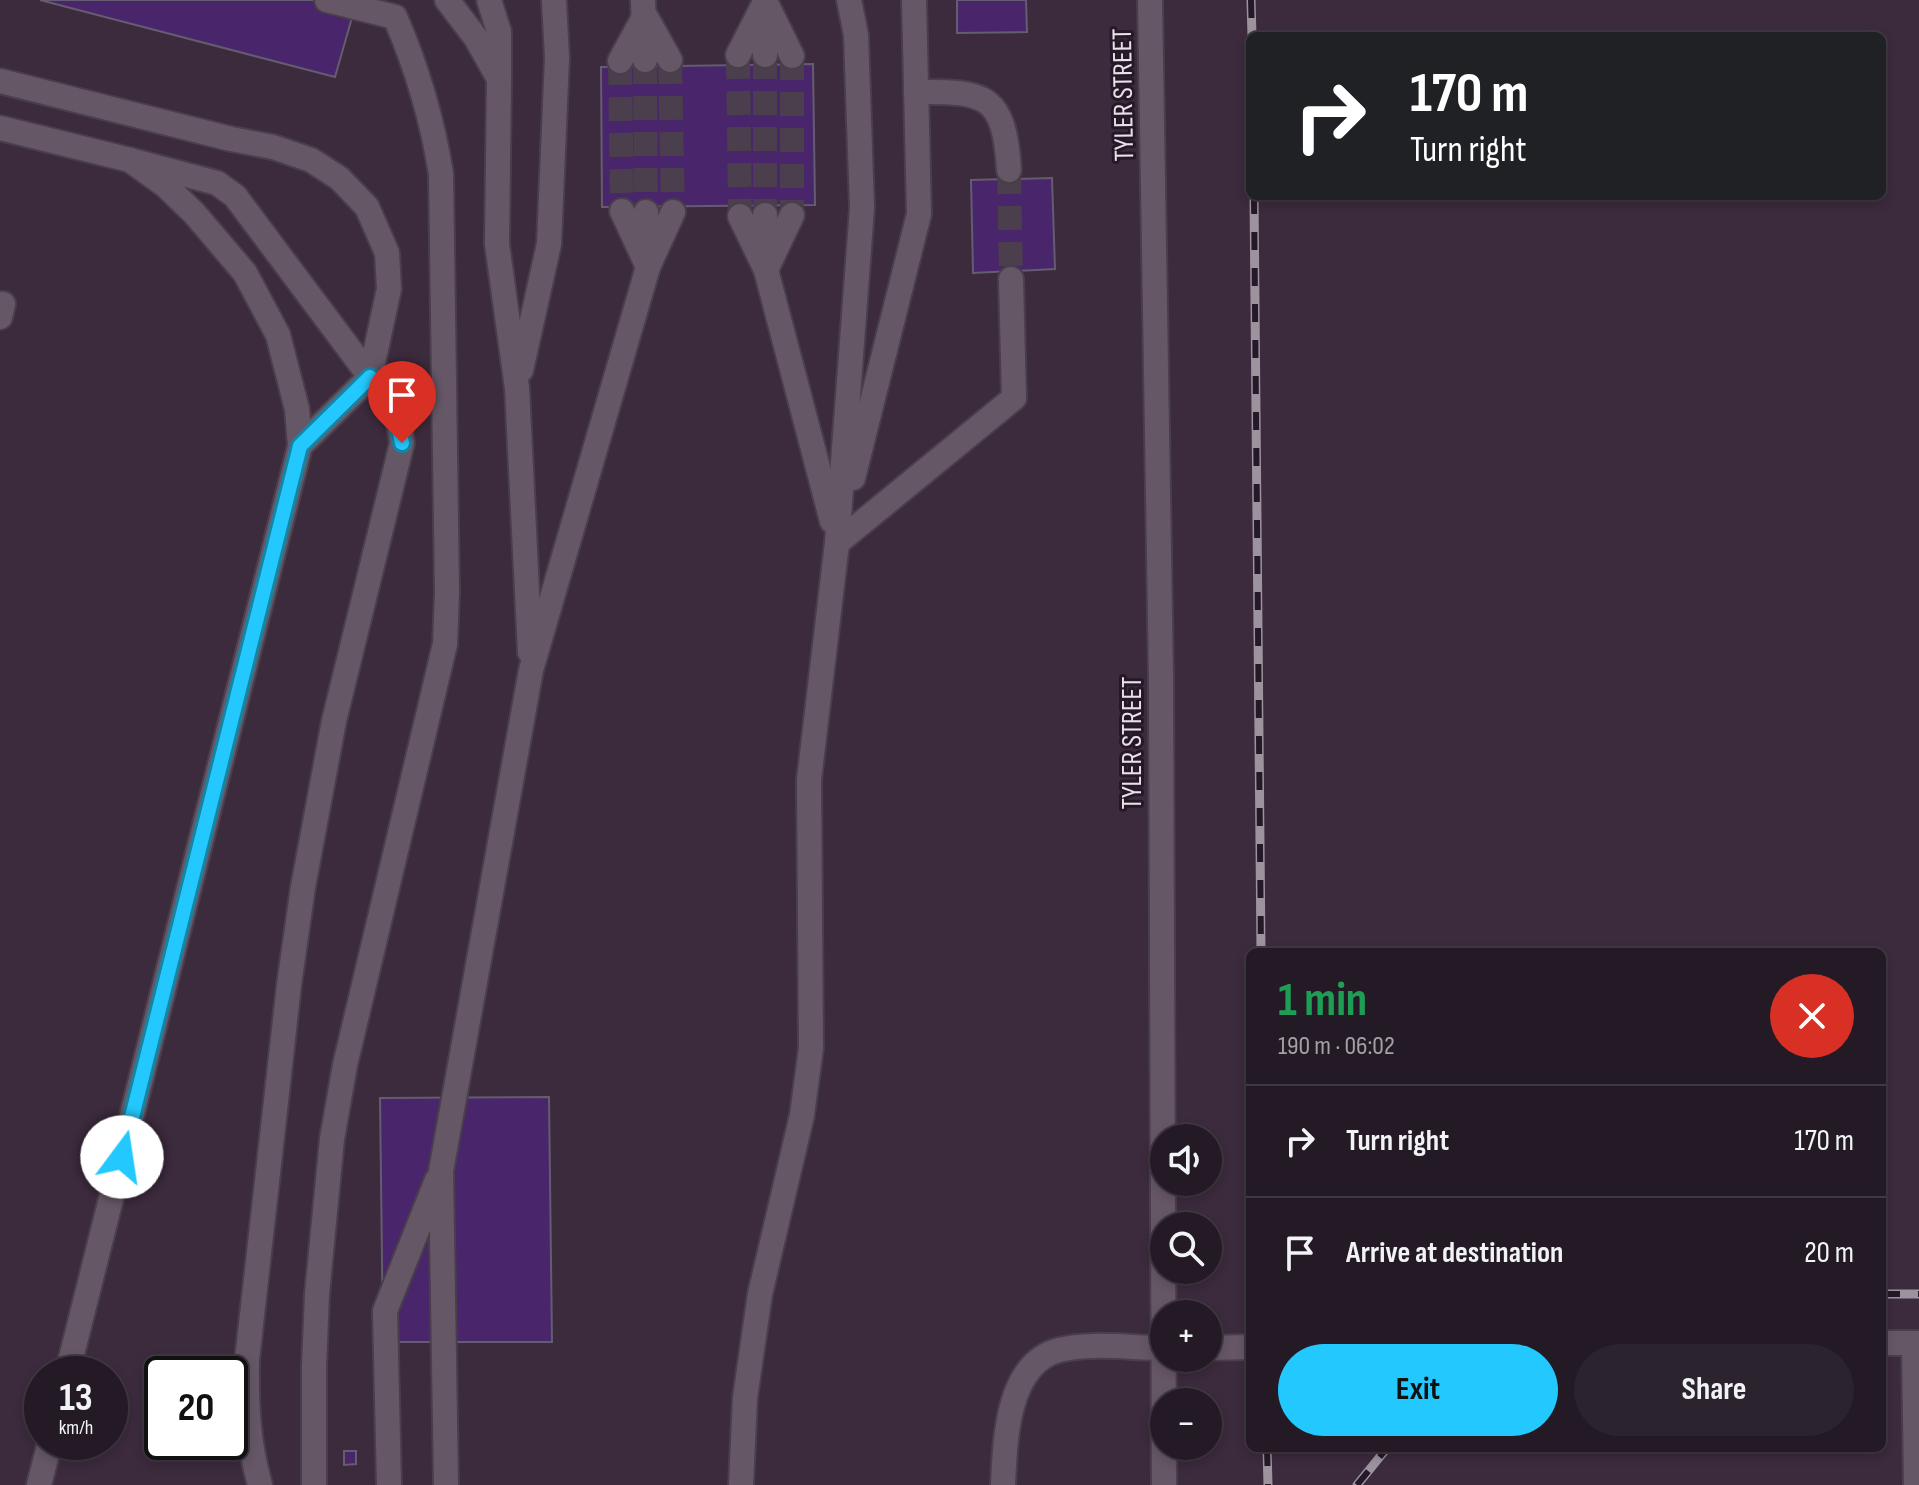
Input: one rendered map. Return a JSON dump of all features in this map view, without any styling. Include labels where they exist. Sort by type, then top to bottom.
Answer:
[{"type":"street","points":[[314,1485],[317,1294],[332,1139],[345,1065],[442,664],[447,592],[441,174],[435,140],[417,67],[395,17],[327,0]]},
{"type":"street","points":[[447,0],[476,38],[499,79]]},
{"type":"street","points":[[489,0],[499,32],[497,244],[517,388],[531,670]]},
{"type":"street","points":[[517,388],[549,244],[557,58],[554,0]]},
{"type":"street","points":[[741,1485],[745,1398],[760,1294],[808,1085],[811,976],[809,780],[837,543],[862,208],[857,51],[849,0]]},
{"type":"street","points":[[837,543],[919,214],[914,0]]},
{"type":"street","name":"TYLER STREET","points":[[1150,0],[1161,678],[1163,1300]]},
{"type":"street","points":[[765,1],[765,55]]},
{"type":"street","points":[[738,55],[765,1]]},
{"type":"street","points":[[765,1],[792,56]]},
{"type":"street","points":[[644,7],[645,60]]},
{"type":"street","points":[[644,7],[670,60]]},
{"type":"street","points":[[620,61],[644,7]]},
{"type":"street","points":[[0,81],[273,147],[311,160],[339,178],[367,207],[387,253],[389,289],[370,377],[300,446]]},
{"type":"street","points":[[916,92],[959,92],[986,101],[1002,121],[1009,170]]},
{"type":"street","points":[[0,128],[217,183],[226,188],[389,402],[399,424],[402,443],[334,721],[303,887],[251,1305],[246,1405],[249,1485]]},
{"type":"street","points":[[72,1356],[300,446],[297,409],[278,335],[245,273],[194,213],[166,186],[130,160]]},
{"type":"street","points":[[634,212],[648,267]]},
{"type":"street","points":[[446,1485],[441,1171],[531,670],[648,267],[673,212]]},
{"type":"street","points":[[765,215],[766,270]]},
{"type":"street","points":[[766,270],[792,215]]},
{"type":"street","points":[[740,216],[766,270],[837,543]]},
{"type":"street","points":[[837,543],[1014,398],[1011,279]]},
{"type":"street","points":[[0,304],[3,304],[0,317]]},
{"type":"street","points":[[389,1485],[385,1311],[441,1171]]},
{"type":"street","points":[[1886,1343],[1916,1343],[1916,1485]]},
{"type":"street","points":[[1003,1485],[1006,1427],[1011,1405],[1021,1383],[1037,1364],[1055,1351],[1078,1347],[1150,1348]]},
{"type":"street","points":[[1222,1348],[1246,1347]]},
{"type":"street","name":"TYLER STREET","points":[[1163,1372],[1164,1485]]},
{"type":"street","points":[[250,1453],[260,1485]]},
{"type":"street","points":[[39,1485],[45,1460]]},
{"type":"shaded area","points":[[0,0],[1919,0],[1919,1485],[0,1485]]},
{"type":"building","points":[[40,0],[357,0],[335,77]]},
{"type":"building","points":[[957,0],[1026,0],[1027,32],[957,33]]},
{"type":"building","points":[[813,64],[815,205],[602,207],[601,67]]},
{"type":"building","points":[[1052,178],[1055,269],[973,273],[971,180]]},
{"type":"building","points":[[549,1097],[552,1342],[383,1342],[380,1098]]},
{"type":"building","points":[[344,1451],[356,1451],[356,1464],[344,1465]]},
{"type":"tunnel","points":[[738,55],[740,216]]},
{"type":"tunnel","points":[[765,55],[765,215]]},
{"type":"tunnel","points":[[792,56],[792,215]]},
{"type":"tunnel","points":[[645,60],[646,212]]},
{"type":"tunnel","points":[[670,60],[673,212]]},
{"type":"tunnel","points":[[620,61],[622,211]]},
{"type":"tunnel","points":[[1009,170],[1011,279]]},
{"type":"railway","points":[[1251,0],[1252,32]]},
{"type":"railway","points":[[1254,200],[1261,948]]},
{"type":"railway","points":[[1886,1294],[1919,1294]]},
{"type":"railway","points":[[1267,1452],[1268,1485]]},
{"type":"railway","points":[[1357,1485],[1384,1452]]},
{"type":"route","points":[[122,1157],[300,446],[370,377],[389,402],[399,424],[402,443]]}]
